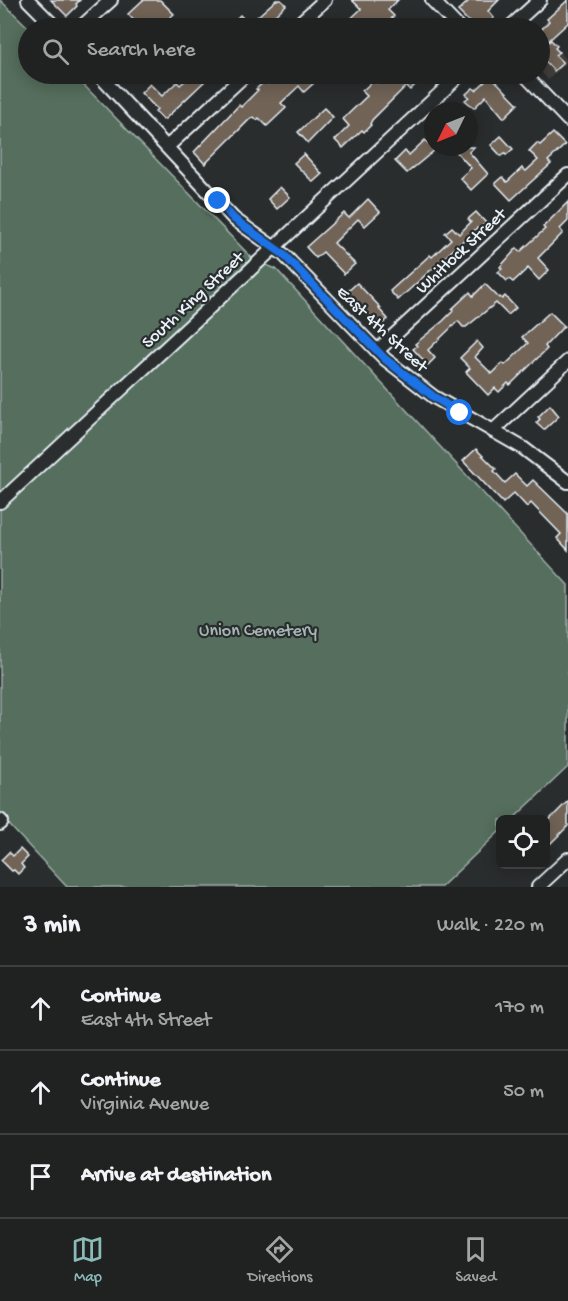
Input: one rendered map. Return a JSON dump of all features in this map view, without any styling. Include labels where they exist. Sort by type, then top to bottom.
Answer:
[{"type":"street","points":[[28,0],[46,18]]},
{"type":"street","points":[[91,18],[111,0]]},
{"type":"street","points":[[305,18],[325,0]]},
{"type":"street","points":[[432,0],[449,18]]},
{"type":"street","points":[[520,18],[540,0]]},
{"type":"street","name":"East 4th Street","points":[[107,84],[234,219],[283,254],[377,351],[434,397],[523,448],[568,482]]},
{"type":"street","points":[[167,147],[235,84]]},
{"type":"street","name":"South King Street","points":[[0,502],[449,84]]},
{"type":"street","points":[[534,84],[568,120]]},
{"type":"street","name":"Whitlock Street","points":[[377,351],[568,175]]},
{"type":"street","points":[[492,431],[568,361]]},
{"type":"street","points":[[538,887],[568,859]]},
{"type":"shaded area","points":[[550,41],[568,61],[550,78]]},
{"type":"green space","name":"Union Cemetery","points":[[0,0],[19,18],[18,84],[83,84],[254,260],[276,269],[568,585],[568,767],[517,815],[496,815],[496,835],[441,887],[67,887],[0,815]]},
{"type":"building","points":[[51,0],[80,0],[67,16]]},
{"type":"building","points":[[143,0],[160,0],[174,14],[169,18],[132,18],[128,14]]},
{"type":"building","points":[[276,0],[281,0],[286,5],[272,18],[256,18]]},
{"type":"building","points":[[352,0],[398,0],[388,10],[394,16],[392,18],[352,18],[361,9]]},
{"type":"building","points":[[470,0],[499,0],[488,11],[494,18],[465,18],[458,11]]},
{"type":"building","points":[[568,0],[568,23],[550,39],[550,18],[548,18]]},
{"type":"building","points":[[550,41],[557,46],[555,48],[559,52],[555,55],[563,63],[554,71],[550,67]]},
{"type":"building","points":[[150,84],[162,96],[175,84],[202,84],[165,119],[155,111],[157,109],[141,93]]},
{"type":"building","points":[[262,84],[313,84],[304,92],[299,86],[281,103],[286,108],[267,126],[259,118],[257,120],[254,117],[251,118],[205,164],[194,152],[239,105],[241,107],[258,90],[256,89]]},
{"type":"building","points":[[370,84],[416,84],[410,90],[406,86],[372,120],[371,125],[364,132],[362,130],[343,148],[335,140],[349,126],[343,119],[367,96],[362,91]]},
{"type":"building","points":[[482,84],[499,84],[518,104],[504,118],[486,96],[478,104],[478,102],[465,100],[469,97],[466,94],[473,88],[476,90]]},
{"type":"building","points":[[324,108],[333,117],[308,143],[298,132]]},
{"type":"building","points":[[553,133],[565,145],[548,161],[551,164],[511,200],[495,183],[502,177],[507,182],[522,168],[526,171],[538,160],[529,151]]},
{"type":"building","points":[[501,136],[513,149],[501,156],[491,145]]},
{"type":"building","points":[[424,141],[424,156],[428,156],[407,173],[395,161],[405,151],[409,155]]},
{"type":"building","points":[[304,154],[322,174],[313,182],[294,163]]},
{"type":"building","points":[[460,156],[472,156],[488,174],[471,190],[460,178],[471,168]]},
{"type":"building","points":[[280,187],[290,197],[277,209],[268,199]]},
{"type":"building","points":[[368,199],[380,212],[365,226],[358,219],[334,243],[355,264],[344,274],[323,252],[316,258],[306,247],[344,213],[349,218]]},
{"type":"building","points":[[568,202],[568,221],[560,229],[563,233],[538,258],[549,270],[539,280],[528,268],[513,282],[509,279],[507,281],[498,272],[502,269],[500,267],[517,248],[520,252],[545,229],[543,227]]},
{"type":"building","points":[[476,212],[486,223],[478,230],[477,228],[398,300],[390,291],[451,239],[445,233],[452,227],[459,234],[471,222],[468,219]]},
{"type":"building","points":[[357,283],[381,308],[379,309],[388,319],[378,328],[372,322],[374,320],[347,292]]},
{"type":"building","points":[[485,284],[499,298],[502,299],[505,296],[516,308],[508,315],[496,303],[466,327],[458,321],[428,350],[435,358],[428,365],[413,349],[417,346],[415,344],[443,321],[470,292],[473,296]]},
{"type":"building","points":[[550,312],[564,326],[545,346],[547,349],[510,385],[508,383],[499,392],[495,388],[488,395],[466,372],[470,368],[460,358],[477,341],[483,348],[475,357],[492,374],[528,343],[522,337]]},
{"type":"building","points":[[550,405],[559,416],[544,430],[536,423],[540,419],[538,417]]},
{"type":"building","points":[[476,449],[496,469],[494,471],[505,483],[515,474],[527,486],[533,480],[568,514],[568,550],[557,538],[561,534],[531,503],[527,507],[514,493],[503,503],[463,461]]},
{"type":"building","points":[[568,801],[568,826],[550,844],[550,819]]},
{"type":"building","points":[[20,849],[28,857],[21,864],[24,868],[18,874],[1,860],[9,852],[13,856]]},
{"type":"route","points":[[218,201],[234,219],[283,254],[385,359],[434,397],[460,413]]}]
